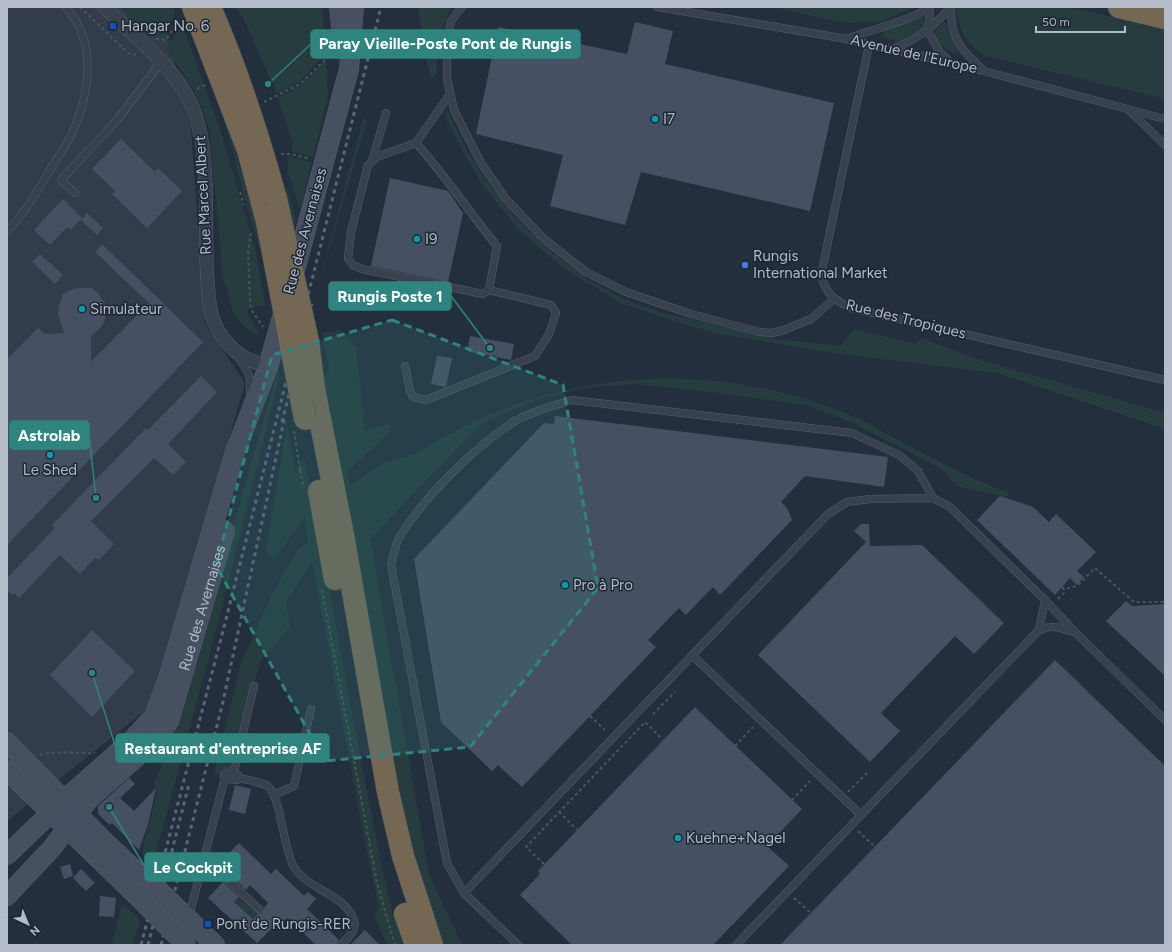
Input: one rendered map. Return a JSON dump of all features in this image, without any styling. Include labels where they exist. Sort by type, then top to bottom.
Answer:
[{"type":"highway","points":[[210,7],[236,71],[261,142],[276,199],[308,341],[335,575],[403,856],[417,904],[432,945]]},
{"type":"highway","points":[[225,7],[262,103],[278,154],[276,199]]},
{"type":"highway","points":[[1119,7],[1165,18]]},
{"type":"highway","points":[[188,12],[248,150],[259,227],[305,419],[380,820],[400,896],[416,945]]},
{"type":"main road","name":"Rue des Avernaises","points":[[339,7],[343,48],[341,95]]},
{"type":"main road","name":"Rue des Avernaises","points":[[7,855],[58,806],[132,740],[154,716],[168,679],[235,451],[275,347],[350,63],[354,7]]},
{"type":"main road","name":"Rue des Avernaises","points":[[7,896],[46,854],[89,799],[148,747],[169,721],[256,429],[268,367]]},
{"type":"main road","points":[[7,742],[58,806],[73,821],[135,894],[181,940]]},
{"type":"main road","points":[[7,770],[58,806]]},
{"type":"main road","points":[[73,821],[143,875],[215,945]]},
{"type":"street","name":"Rue Marcel Albert","points":[[104,7],[161,62],[173,75],[187,96],[200,132],[204,163],[208,295],[212,316],[221,333],[231,347],[243,356],[268,367]]},
{"type":"lane","points":[[7,232],[21,217],[74,129],[85,97],[88,60],[82,30],[72,14],[65,7]]},
{"type":"lane","points":[[462,7],[451,21],[447,44],[447,79],[454,110],[481,163],[512,204],[544,239],[580,267],[620,289],[691,314],[760,332],[772,333],[784,330],[811,318],[834,299]]},
{"type":"lane","name":"Avenue de l'Europe","points":[[658,7],[847,38],[868,45],[950,62],[1165,119]]},
{"type":"lane","points":[[847,38],[894,24],[919,14],[930,7]]},
{"type":"lane","points":[[930,7],[928,31],[939,51],[950,62]]},
{"type":"lane","points":[[892,49],[912,42],[928,31],[951,7]]},
{"type":"lane","points":[[951,7],[953,31],[958,44],[984,71]]},
{"type":"lane","name":"Rue des Tropiques","points":[[868,45],[821,275],[824,287],[834,299],[851,308],[882,316],[1165,380]]},
{"type":"lane","points":[[61,180],[118,119],[161,62]]},
{"type":"lane","points":[[416,143],[450,182],[472,215],[497,246],[488,290],[483,294],[362,269],[353,265],[348,259],[351,232],[363,178],[368,165],[379,156],[416,143],[450,94]]},
{"type":"lane","points":[[1129,110],[1165,145]]},
{"type":"lane","points":[[372,162],[386,113]]},
{"type":"lane","points":[[46,176],[61,180],[75,194]]},
{"type":"lane","points":[[405,366],[410,391],[413,397],[426,400],[535,356],[550,331],[556,313],[554,307],[488,290]]},
{"type":"lane","points":[[231,347],[249,373],[251,385],[235,451]]},
{"type":"lane","points":[[518,945],[464,893],[448,863],[391,565],[398,539],[427,500],[481,445],[516,421],[540,409],[572,400],[852,433],[899,455],[918,471],[933,498]]},
{"type":"lane","points":[[464,893],[828,514],[847,502],[870,499],[933,498],[950,507],[1045,600],[1076,634],[1165,720]]},
{"type":"lane","points":[[1039,630],[1045,600]]},
{"type":"lane","points":[[736,945],[860,814],[1039,630],[1058,626],[1076,634]]},
{"type":"lane","points":[[692,655],[860,814]]},
{"type":"lane","points":[[232,777],[254,686]]},
{"type":"lane","points":[[273,795],[292,789],[294,786],[311,709]]},
{"type":"lane","points":[[184,915],[202,860],[224,781],[232,777],[266,785],[271,788],[279,810],[288,855],[294,868],[307,882],[342,903],[350,911],[355,922],[354,930],[341,945]]},
{"type":"lane","points":[[202,860],[215,868],[259,909]]},
{"type":"path","points":[[80,7],[128,53],[133,55],[139,52]]},
{"type":"path","points":[[151,39],[166,40],[188,12]]},
{"type":"path","points":[[262,103],[300,84],[328,57]]},
{"type":"path","points":[[198,88],[204,85]]},
{"type":"path","points":[[278,154],[291,154],[315,160]]},
{"type":"path","points":[[259,227],[249,240],[248,251],[251,309],[275,347]]},
{"type":"path","points":[[300,470],[305,492]]},
{"type":"path","points":[[1058,600],[1065,592],[1063,588],[1077,586],[1095,568],[1134,602],[1165,602]]},
{"type":"path","points":[[335,575],[377,883],[395,945]]},
{"type":"path","points":[[653,714],[675,692]]},
{"type":"path","points":[[590,716],[605,730]]},
{"type":"path","points":[[544,864],[526,847],[558,812],[645,722],[663,740]]},
{"type":"path","points":[[735,746],[753,727]]},
{"type":"path","points":[[41,761],[37,756],[48,752],[74,754],[95,753],[98,757]]},
{"type":"path","points":[[847,792],[867,772]]},
{"type":"path","points":[[792,800],[810,781]]},
{"type":"path","points":[[558,812],[577,830]]},
{"type":"path","points":[[858,831],[875,847]]},
{"type":"path","points":[[794,898],[811,913]]},
{"type":"highlighted area","points":[[392,320],[563,385],[598,588],[470,747],[325,761],[216,566],[272,355]]},
{"type":"shaded area","points":[[7,7],[152,7],[167,33],[191,129],[205,324],[245,383],[152,705],[7,821]]},
{"type":"green space","points":[[121,7],[173,7],[175,11],[165,36],[149,37]]},
{"type":"green space","points":[[181,7],[186,7],[225,105],[235,150],[275,287],[251,222],[217,96]]},
{"type":"green space","points":[[235,7],[321,7],[327,53],[299,82],[277,94],[243,17]]},
{"type":"green space","points":[[418,7],[451,7],[439,36],[436,75],[431,78],[424,50]]},
{"type":"green space","points":[[772,7],[915,7],[882,21],[846,23]]},
{"type":"green space","points":[[956,7],[1070,7],[1165,30],[1165,99],[987,56],[973,47],[964,36],[959,24]]},
{"type":"green space","points":[[923,15],[924,27],[910,38],[898,41],[887,39],[882,35],[884,31]]},
{"type":"green space","points":[[944,22],[947,24],[950,36],[959,54],[951,52],[943,47],[937,40],[935,31]]},
{"type":"green space","points":[[183,26],[223,138],[256,252],[265,305],[248,309],[247,313],[259,334],[258,335],[243,325],[230,304],[227,289],[223,280],[210,133],[207,121],[193,89],[166,49],[179,29]]},
{"type":"green space","points":[[326,60],[328,96],[313,157],[292,152],[292,140],[278,98],[302,84]]},
{"type":"green space","points":[[448,111],[467,151],[482,174],[513,215],[546,247],[588,280],[626,300],[667,314],[775,339],[841,346],[854,329],[915,344],[921,338],[980,360],[1165,413],[1165,429],[997,373],[840,354],[714,333],[621,303],[570,272],[518,229],[482,184],[444,115]]},
{"type":"green space","points":[[363,119],[367,120],[315,299]]},
{"type":"green space","points":[[288,156],[312,162],[300,210],[290,178],[287,174]]},
{"type":"green space","points":[[286,184],[296,219],[292,233],[287,213]]},
{"type":"green space","points":[[340,330],[356,348],[365,431],[390,424],[389,433],[348,471],[350,485],[346,490],[360,478],[382,464],[416,453],[473,422],[525,401],[578,388],[632,380],[687,379],[741,384],[795,396],[848,414],[951,468],[1008,493],[1008,497],[956,486],[946,473],[932,464],[844,419],[805,405],[703,391],[634,384],[584,388],[550,396],[528,403],[482,423],[370,539],[429,874],[462,945],[444,945],[422,881],[396,793],[320,383],[329,369],[322,333]]},
{"type":"green space","points":[[278,370],[279,377],[219,619],[152,868],[142,852],[157,793],[154,784],[165,756],[160,746],[207,618]]},
{"type":"green space","points":[[287,423],[295,470],[304,458],[382,869],[391,907],[403,945],[387,945],[374,915],[379,909],[312,562],[286,603],[290,627],[261,660],[227,775],[214,774],[241,663],[272,594],[298,549],[308,542],[304,518],[274,560],[266,550]]},
{"type":"green space","points":[[241,895],[259,912],[255,917],[250,917],[234,902]]},
{"type":"green space","points":[[122,903],[140,920],[133,945],[112,945]]},
{"type":"building","name":"I7","points":[[635,22],[673,31],[665,64],[834,103],[810,211],[641,172],[625,225],[550,206],[563,155],[476,134],[498,27],[627,54]]},
{"type":"building","points":[[121,139],[155,172],[158,168],[182,191],[147,228],[112,194],[115,191],[92,169]]},
{"type":"building","name":"I9","points":[[390,178],[448,191],[463,213],[448,282],[371,266]]},
{"type":"building","points":[[63,199],[82,218],[71,230],[67,227],[50,245],[34,230]]},
{"type":"building","points":[[87,213],[103,228],[97,235],[81,220]]},
{"type":"building","name":"Le Shed","points":[[102,244],[203,342],[7,545],[7,359],[38,328],[45,334],[64,333],[58,314],[59,306],[63,294],[75,288],[91,288],[97,292],[106,305],[105,320],[101,327],[91,336],[91,362],[149,303],[95,252]]},
{"type":"building","points":[[40,254],[63,275],[55,284],[32,262]]},
{"type":"building","points":[[470,336],[514,344],[511,360],[467,351]]},
{"type":"building","points":[[437,356],[452,358],[446,387],[431,384]]},
{"type":"building","points":[[201,376],[217,392],[168,444],[186,462],[173,475],[154,458],[91,521],[114,544],[99,560],[95,558],[80,574],[60,555],[19,598],[14,593],[12,595],[7,590],[7,578],[55,528],[52,525],[146,428],[148,430]]},
{"type":"building","name":"Pro à Pro","points":[[555,416],[888,457],[884,487],[805,476],[781,502],[787,508],[792,520],[720,595],[713,587],[686,615],[679,608],[648,640],[656,647],[522,787],[498,765],[492,771],[441,722],[414,559],[544,423],[554,424]]},
{"type":"building","points":[[1000,496],[1033,507],[1049,522],[1056,514],[1096,552],[1077,571],[1084,577],[1077,585],[1070,578],[1055,595],[977,520]]},
{"type":"building","points":[[861,524],[869,524],[870,546],[922,545],[1004,623],[974,654],[955,636],[881,713],[900,731],[870,762],[758,655],[866,542],[854,531]]},
{"type":"building","points":[[1126,601],[1132,606],[1165,604],[1165,676],[1106,621]]},
{"type":"building","points":[[92,630],[135,671],[92,717],[50,675]]},
{"type":"building","points":[[1055,660],[1165,766],[1165,945],[780,945]]},
{"type":"building","name":"Kuehne+Nagel","points":[[695,707],[802,809],[767,846],[789,866],[713,945],[572,945],[520,895],[540,874],[538,871]]},
{"type":"building","points":[[129,778],[135,784],[120,798],[134,811],[156,788],[148,824],[139,850],[112,823],[110,825],[98,814],[98,806]]},
{"type":"building","points":[[235,785],[251,789],[245,814],[229,810]]},
{"type":"building","points":[[239,843],[271,874],[276,869],[304,896],[308,892],[316,899],[307,909],[339,940],[336,945],[316,945],[288,918],[282,923],[280,920],[257,943],[208,898],[223,882],[239,897],[234,902],[253,919],[258,914],[262,913],[268,903],[250,885],[246,890],[230,875],[235,870],[223,859]]},
{"type":"building","points":[[70,864],[73,876],[64,879],[60,867]]},
{"type":"building","points":[[81,869],[95,883],[86,891],[73,878]]},
{"type":"building","points":[[100,896],[116,898],[114,917],[99,916]]},
{"type":"building","points":[[365,930],[380,945],[350,945]]},
{"type":"railway","points":[[141,945],[224,627],[381,7]]},
{"type":"railway","points":[[282,422],[312,304]]},
{"type":"railway","points":[[161,945],[222,706],[285,416]]},
{"type":"railway","points":[[148,945],[189,784]]},
{"type":"place","name":"Hangar No. 6","points":[[113,26]]},
{"type":"place","name":"Paray Vieille-Poste Pont de Rungis","points":[[268,84]]},
{"type":"place","name":"I7","points":[[655,119]]},
{"type":"place","name":"I9","points":[[417,239]]},
{"type":"place","name":"Rungis International Market","points":[[745,265]]},
{"type":"place","name":"Simulateur","points":[[82,309]]},
{"type":"place","name":"Rungis Poste 1","points":[[490,348]]},
{"type":"place","name":"Le Shed","points":[[50,455]]},
{"type":"place","name":"Astrolab","points":[[96,498]]},
{"type":"place","name":"Pro à Pro","points":[[565,585]]},
{"type":"place","name":"Restaurant d'entreprise AF","points":[[92,673]]},
{"type":"place","name":"Le Cockpit","points":[[109,807]]},
{"type":"place","name":"Kuehne+Nagel","points":[[678,838]]},
{"type":"place","name":"Pont de Rungis-RER","points":[[208,924]]}]
